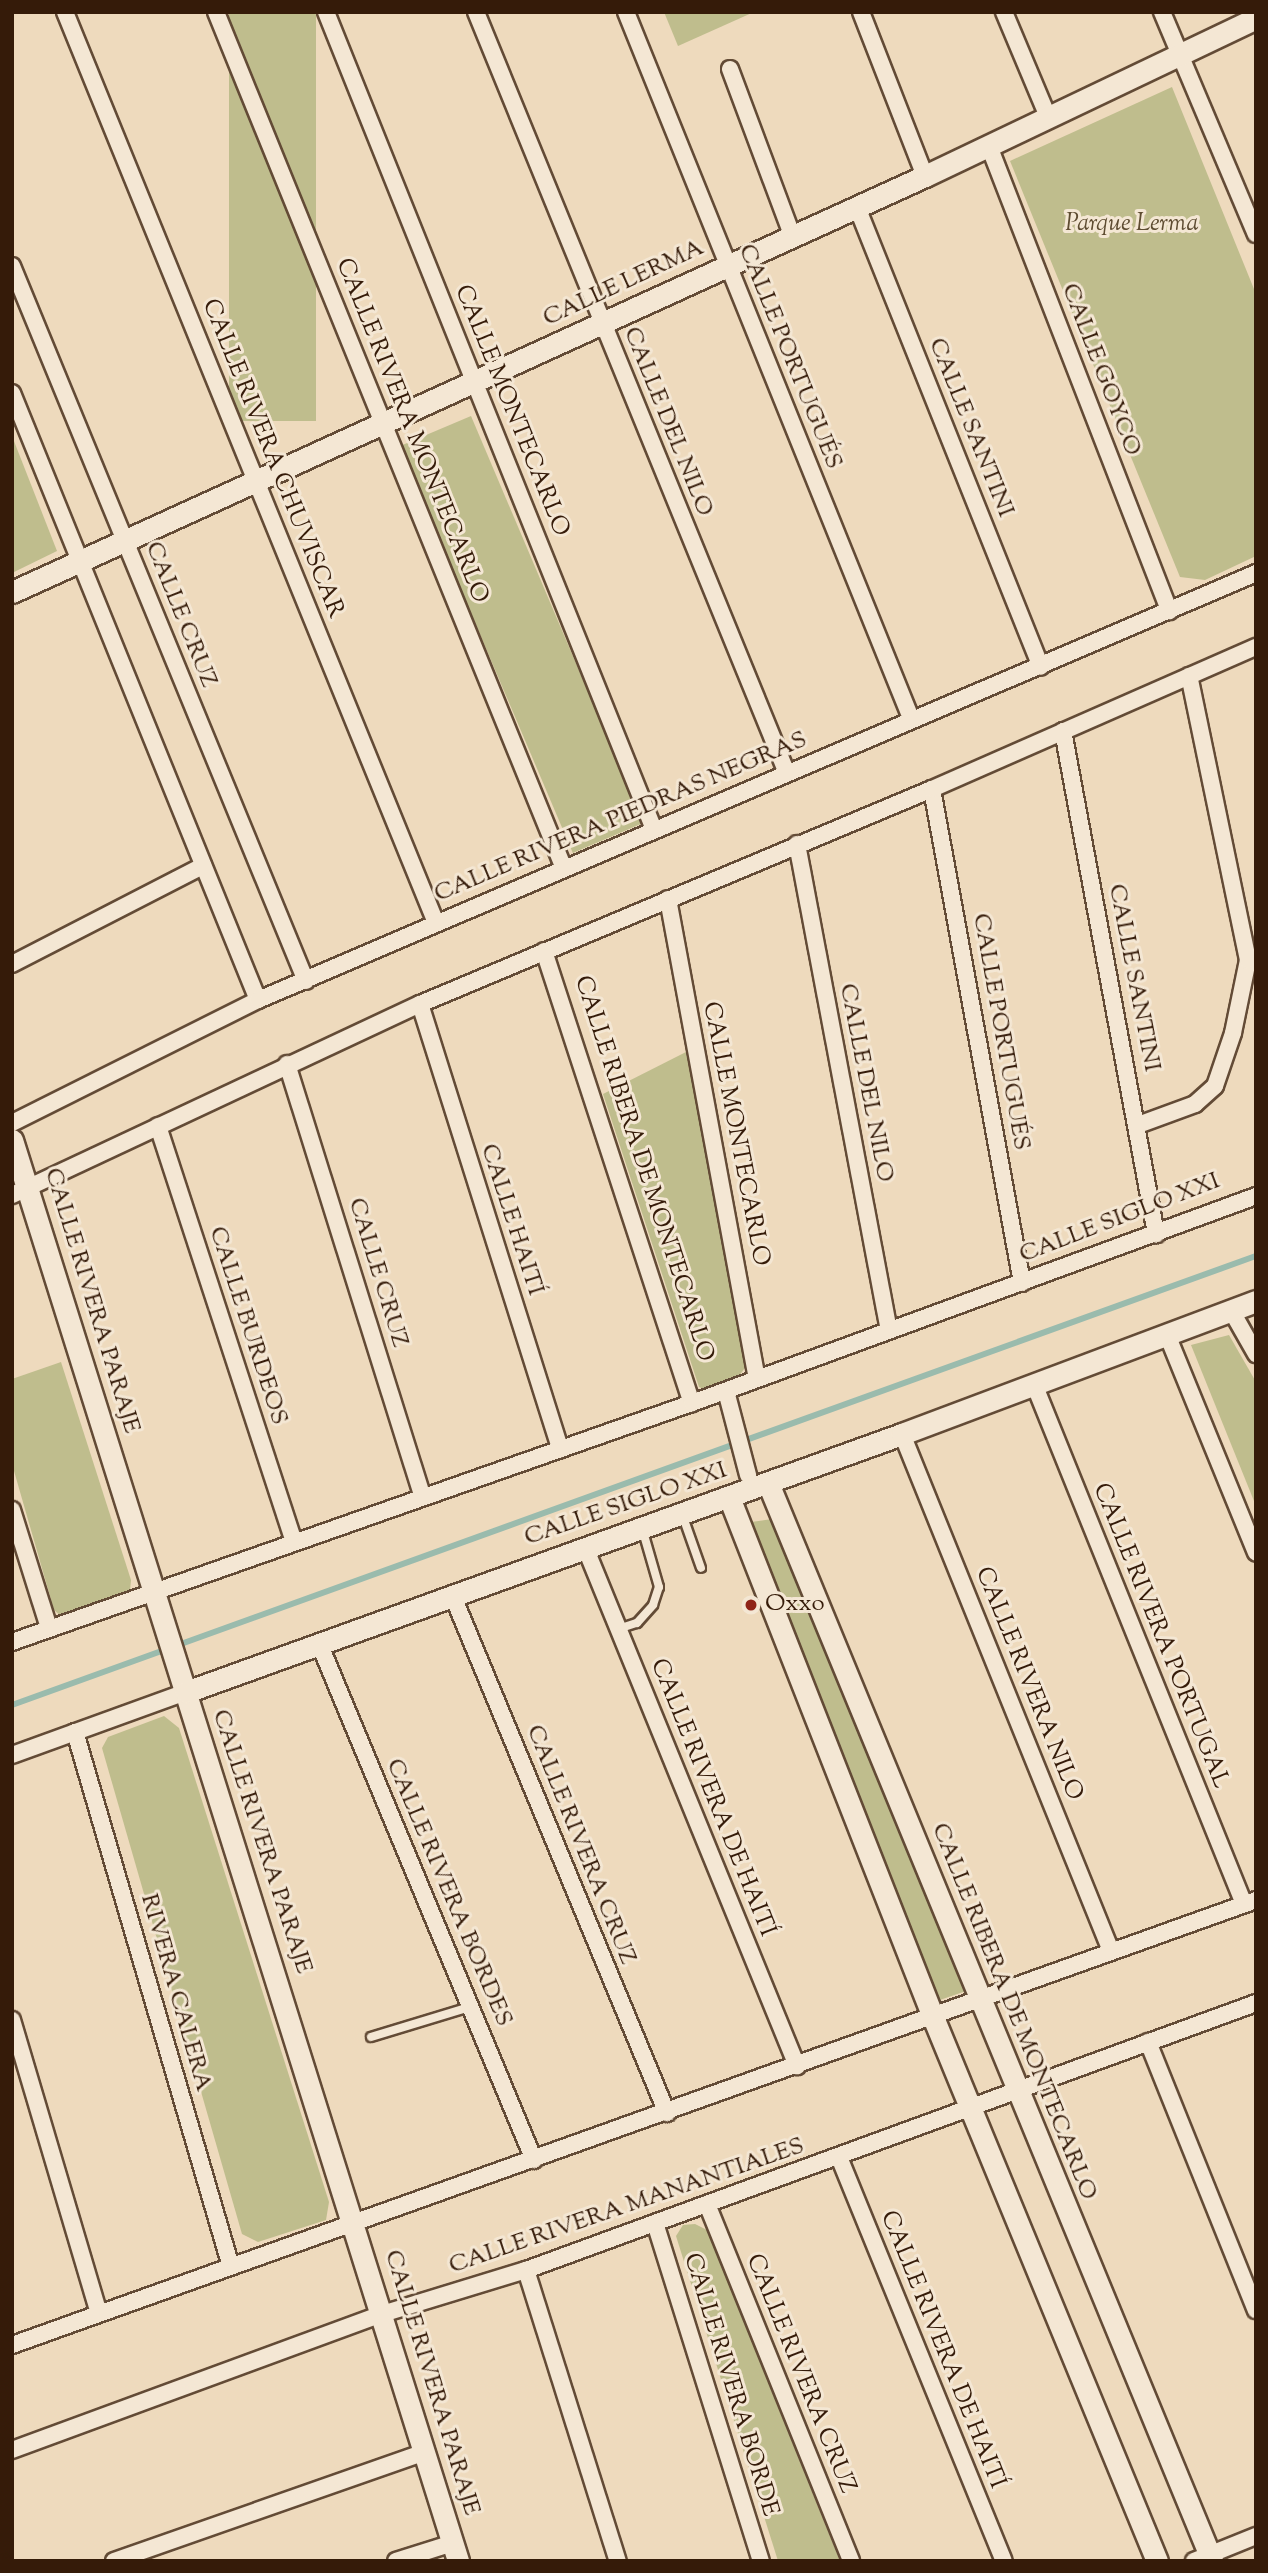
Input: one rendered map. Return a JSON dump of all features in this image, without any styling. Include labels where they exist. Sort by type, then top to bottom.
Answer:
[{"type":"street","name":"CALLE RIVERA CHUVISCAR","points":[[65,12],[436,923]]},
{"type":"street","name":"CALLE RIVERA MONTECARLO","points":[[216,12],[563,866]]},
{"type":"street","name":"CALLE MONTECARLO","points":[[326,12],[653,827]]},
{"type":"street","name":"CALLE DEL NILO","points":[[476,12],[786,771]]},
{"type":"street","name":"CALLE PORTUGUÉS","points":[[626,12],[911,718]]},
{"type":"street","points":[[861,12],[926,176]]},
{"type":"street","points":[[1004,12],[1049,119]]},
{"type":"street","points":[[1162,12],[1256,234]]},
{"type":"street","name":"CALLE LERMA","points":[[12,593],[124,539],[926,176],[1256,18]]},
{"type":"street","points":[[730,69],[792,235]]},
{"type":"street","name":"CALLE GOYCO","points":[[989,146],[1169,611]]},
{"type":"street","name":"CALLE SANTINI","points":[[857,206],[1041,666]]},
{"type":"street","name":"CALLE CRUZ","points":[[12,266],[306,981]]},
{"type":"street","points":[[12,393],[82,559],[258,1000]]},
{"type":"street","name":"CALLE RIVERA PIEDRAS NEGRAS","points":[[12,1123],[258,1000],[653,827],[1041,666],[1256,573]]},
{"type":"street","points":[[20,1192],[419,1004],[932,789],[1256,647]]},
{"type":"street","points":[[1138,1125],[1195,1104],[1215,1086],[1238,1012],[1248,960],[1189,676]]},
{"type":"street","name":"CALLE SANTINI","points":[[1063,731],[1138,1125],[1156,1234]]},
{"type":"street","name":"CALLE PORTUGUÉS","points":[[932,789],[1022,1283]]},
{"type":"street","name":"CALLE DEL NILO","points":[[797,844],[888,1330]]},
{"type":"street","points":[[12,964],[203,866]]},
{"type":"street","name":"CALLE MONTECARLO","points":[[668,899],[757,1377]]},
{"type":"street","name":"CALLE RIBERA DE MONTECARLO","points":[[544,951],[692,1403]]},
{"type":"street","name":"CALLE HAITÍ","points":[[419,1004],[560,1449]]},
{"type":"street","name":"CALLE CRUZ","points":[[287,1064],[423,1497]]},
{"type":"street","name":"CALLE BURDEOS","points":[[158,1126],[293,1540]]},
{"type":"street","name":"CALLE RIVERA PARAJE","points":[[12,1140],[20,1192],[179,1669],[455,2552]]},
{"type":"street","name":"CALLE SIGLO XXI","points":[[12,1642],[153,1589],[726,1391],[757,1377],[1022,1283],[1256,1195]]},
{"type":"street","name":"CALLE SIGLO XXI","points":[[12,1755],[452,1594],[729,1497],[754,1476],[902,1434],[1168,1337],[1256,1301]]},
{"type":"street","points":[[1231,1310],[1256,1354]]},
{"type":"street","points":[[1168,1337],[1256,1553]]},
{"type":"street","name":"CALLE RIVERA PORTUGAL","points":[[1034,1384],[1250,1902]]},
{"type":"street","points":[[726,1391],[754,1476]]},
{"type":"street","name":"CALLE RIVERA NILO","points":[[902,1434],[1111,1951]]},
{"type":"street","name":"CALLE RIBERA DE MONTECARLO","points":[[754,1476],[980,1999],[1205,2559]]},
{"type":"street","points":[[729,1497],[933,2017],[1157,2561]]},
{"type":"street","points":[[12,1510],[49,1628]]},
{"type":"street","name":"CALLE RIVERA DE HAITÍ","points":[[585,1548],[797,2066]]},
{"type":"street","name":"CALLE RIVERA CRUZ","points":[[452,1594],[667,2113]]},
{"type":"street","name":"CALLE RIVERA BORDES","points":[[319,1643],[534,2161]]},
{"type":"street","name":"RIVERA CALERA","points":[[75,1732],[231,2267]]},
{"type":"street","points":[[12,2346],[1250,1902]]},
{"type":"street","name":"CALLE RIVERA MANANTIALES","points":[[12,2450],[382,2314],[526,2270],[1256,2003]]},
{"type":"street","points":[[12,2020],[99,2313]]},
{"type":"street","points":[[1148,2042],[1256,2310]]},
{"type":"street","name":"CALLE RIVERA DE HAITÍ","points":[[839,2157],[1004,2561]]},
{"type":"street","name":"CALLE RIVERA CRUZ","points":[[707,2204],[851,2561]]},
{"type":"street","name":"CALLE RIVERA BORDE","points":[[655,2223],[761,2561]]},
{"type":"street","points":[[526,2270],[618,2561]]},
{"type":"street","points":[[114,2561],[423,2453]]},
{"type":"street","points":[[1205,2559],[1256,2536]]},
{"type":"street","points":[[396,2561],[455,2552]]},
{"type":"lane","points":[[682,1514],[701,1569]]},
{"type":"lane","points":[[618,1629],[637,1623],[653,1605],[659,1587],[642,1528]]},
{"type":"lane","points":[[371,2037],[470,2007]]},
{"type":"green space","points":[[229,12],[316,12],[316,421],[229,421]]},
{"type":"green space","points":[[664,12],[754,12],[678,46]]},
{"type":"green space","name":"Parque Lerma","points":[[1172,87],[1256,294],[1256,556],[1205,580],[1180,577],[1010,161]]},
{"type":"green space","points":[[471,416],[644,823],[573,853],[400,446]]},
{"type":"green space","points":[[12,436],[57,551],[12,573]]},
{"type":"green space","points":[[686,1052],[747,1365],[739,1376],[704,1389],[699,1387],[603,1094]]},
{"type":"green space","points":[[1229,1335],[1256,1382],[1256,1506],[1191,1345]]},
{"type":"green space","points":[[61,1362],[131,1580],[130,1591],[61,1616],[54,1610],[12,1464],[12,1379]]},
{"type":"green space","points":[[772,1519],[966,1991],[937,2001],[751,1522]]},
{"type":"green space","points":[[164,1716],[179,1728],[329,2202],[326,2220],[258,2242],[242,2234],[102,1748],[108,1737]]},
{"type":"green space","points":[[695,2224],[707,2230],[840,2561],[778,2561],[676,2236],[683,2225]]},
{"type":"waterway","points":[[12,1705],[1256,1256]]},
{"type":"place","name":"Oxxo","points":[[751,1605]]}]
